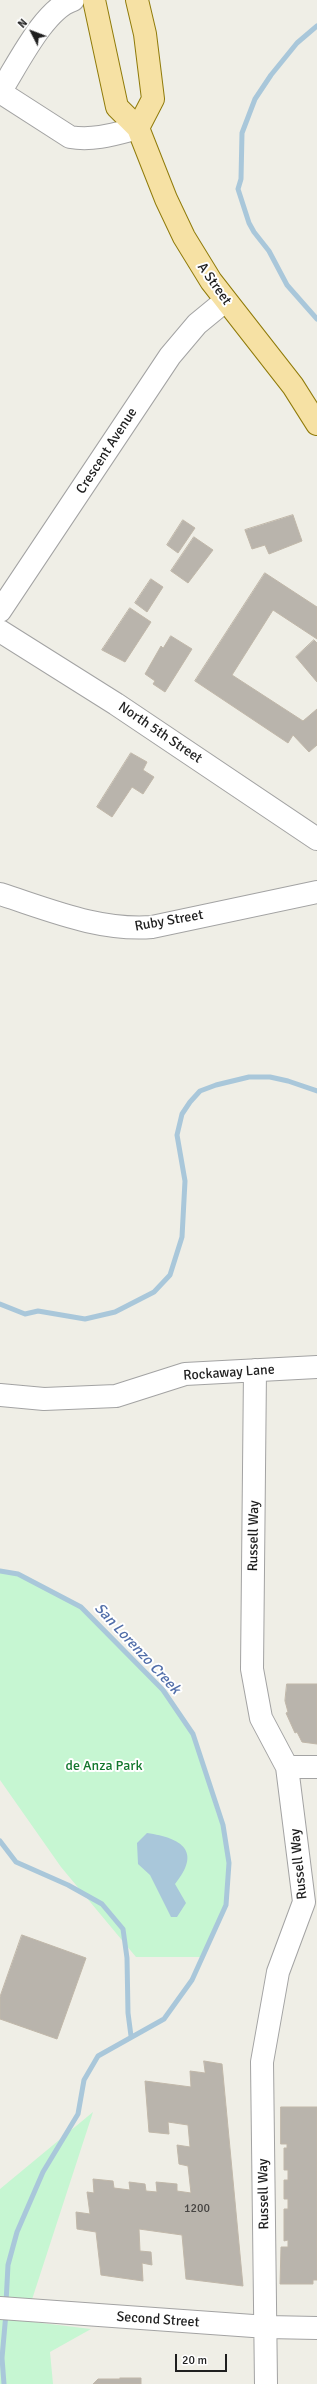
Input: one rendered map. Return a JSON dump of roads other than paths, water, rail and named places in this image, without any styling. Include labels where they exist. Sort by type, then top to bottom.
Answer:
[{"type":"main road","name":"A Street","points":[[94,0],[117,107],[138,128],[166,199],[184,237],[199,264],[293,386],[317,424]]},
{"type":"main road","points":[[138,0],[145,34],[153,99],[138,128]]},
{"type":"street","points":[[74,0],[64,4],[50,16],[0,92],[70,137],[84,139],[104,137],[138,128]]},
{"type":"street","name":"Crescent Avenue","points":[[0,611],[170,356],[197,324],[226,301]]},
{"type":"street","name":"North 5th Street","points":[[0,631],[116,704],[317,840]]},
{"type":"street","name":"Ruby Street","points":[[0,894],[91,923],[128,929],[152,927],[317,892]]},
{"type":"street","name":"Rockaway Lane","points":[[0,1395],[44,1399],[116,1396],[185,1374],[317,1367]]},
{"type":"street","name":"Russell Way","points":[[255,1370],[252,1669],[261,1718],[287,1767],[304,1902],[278,1972],[262,2062],[267,2327],[266,2384]]},
{"type":"street","points":[[287,1767],[317,1767]]},
{"type":"street","name":"Second Street","points":[[0,2308],[37,2312],[267,2327],[317,2328]]},
{"type":"water","points":[[147,1833],[170,1838],[184,1848],[187,1855],[187,1863],[183,1873],[175,1884],[186,1903],[177,1917],[171,1917],[150,1875],[138,1864],[137,1843]]},
{"type":"waterway","name":"San Lorenzo Creek","points":[[317,26],[297,43],[271,75],[255,99],[242,133],[241,179],[238,189],[249,223],[254,232],[269,251],[287,285],[317,319]]},
{"type":"waterway","name":"San Lorenzo Creek","points":[[0,1304],[25,1314],[38,1311],[85,1319],[115,1312],[154,1292],[170,1275],[182,1237],[185,1181],[177,1135],[182,1114],[190,1102],[200,1091],[216,1085],[249,1077],[270,1077],[288,1081],[317,1091]]},
{"type":"waterway","name":"San Lorenzo Creek","points":[[0,1571],[18,1574],[81,1607],[163,1690],[193,1734],[223,1825],[229,1863],[226,1905],[192,1980],[164,2019],[98,2056],[84,2080],[78,2114],[43,2172],[17,2232],[8,2265],[6,2303]]},
{"type":"waterway","points":[[0,1841],[16,1862],[68,1885],[102,1904],[123,1929],[127,1958],[128,2013],[131,2036]]},
{"type":"waterway","name":"San Lorenzo Creek","points":[[4,2384],[2,2358],[6,2313]]},
{"type":"park label","name":"de Anza Park","points":[[104,1766]]}]
